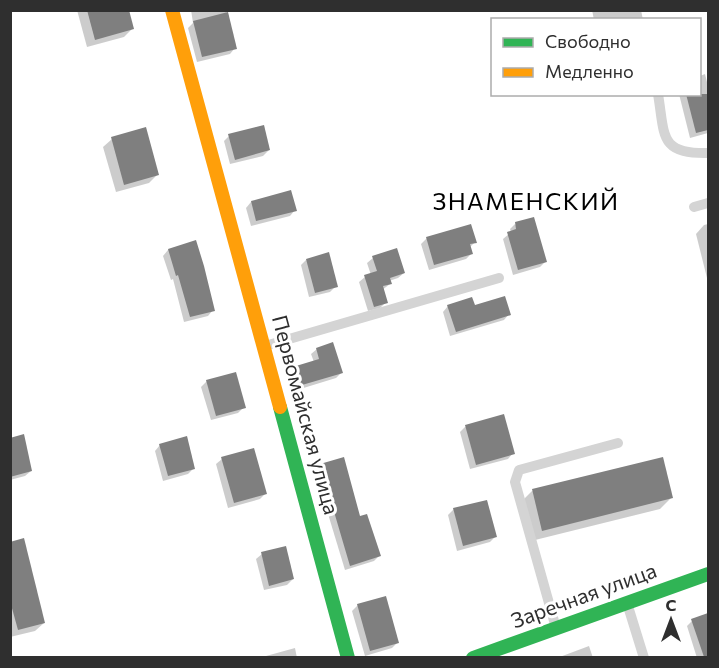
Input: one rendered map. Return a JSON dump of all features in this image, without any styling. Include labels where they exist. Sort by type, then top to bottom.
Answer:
[{"type":"main road","name":"Первомайская улица","points":[[172,10],[348,657]]},
{"type":"main road","name":"Заречная улица","points":[[473,657],[708,574]]},
{"type":"lane","points":[[658,96],[665,139],[673,148],[690,154],[708,153]]},
{"type":"lane","points":[[694,207],[708,203]]},
{"type":"lane","points":[[265,346],[499,278]]},
{"type":"lane","points":[[556,628],[515,482],[519,470],[618,443]]},
{"type":"lane","points":[[627,602],[644,657]]},
{"type":"building","points":[[87,10],[129,10],[134,29],[95,40]]},
{"type":"building","points":[[228,12],[237,49],[202,57],[193,21]]},
{"type":"building","points":[[708,94],[708,130],[696,133],[687,96]]},
{"type":"building","points":[[264,125],[270,150],[235,160],[228,134]]},
{"type":"building","points":[[146,127],[159,175],[124,185],[111,137]]},
{"type":"building","points":[[291,190],[297,211],[256,221],[251,201]]},
{"type":"building","points":[[534,217],[547,262],[518,270],[507,232],[516,229],[515,222]]},
{"type":"building","points":[[471,224],[477,243],[470,244],[473,254],[434,265],[426,237]]},
{"type":"building","points":[[196,240],[215,311],[190,317],[168,249]]},
{"type":"building","points":[[397,248],[405,273],[390,278],[392,284],[383,286],[388,303],[374,307],[364,275],[377,271],[372,256]]},
{"type":"building","points":[[329,252],[338,287],[315,293],[306,259]]},
{"type":"building","points":[[505,296],[511,315],[456,332],[447,305],[472,297],[475,305]]},
{"type":"building","points":[[333,342],[343,373],[302,385],[296,366],[319,359],[316,348]]},
{"type":"building","points":[[236,372],[246,408],[216,416],[206,380]]},
{"type":"building","points":[[504,414],[515,454],[476,465],[465,425]]},
{"type":"building","points":[[24,434],[32,471],[10,477],[10,438]]},
{"type":"building","points":[[187,436],[195,469],[168,476],[159,444]]},
{"type":"building","points":[[254,448],[267,494],[234,503],[221,457]]},
{"type":"building","points":[[344,457],[360,516],[367,514],[381,556],[350,566],[320,464]]},
{"type":"building","points":[[663,457],[673,498],[542,531],[532,489]]},
{"type":"building","points":[[487,500],[497,537],[463,546],[453,508]]},
{"type":"building","points":[[24,538],[45,623],[18,630],[10,601],[10,542]]},
{"type":"building","points":[[286,546],[294,579],[269,586],[261,552]]},
{"type":"building","points":[[386,596],[399,643],[370,651],[357,604]]},
{"type":"building","points":[[708,613],[708,657],[704,657],[691,619]]},
{"type":"traffic: fast","points":[[280,407],[348,658]]},
{"type":"traffic: fast","points":[[473,658],[708,574]]},
{"type":"traffic: slow","points":[[172,10],[280,407]]},
{"type":"district","name":"ЗНАМЕНСКИЙ","points":[[526,202]]}]
